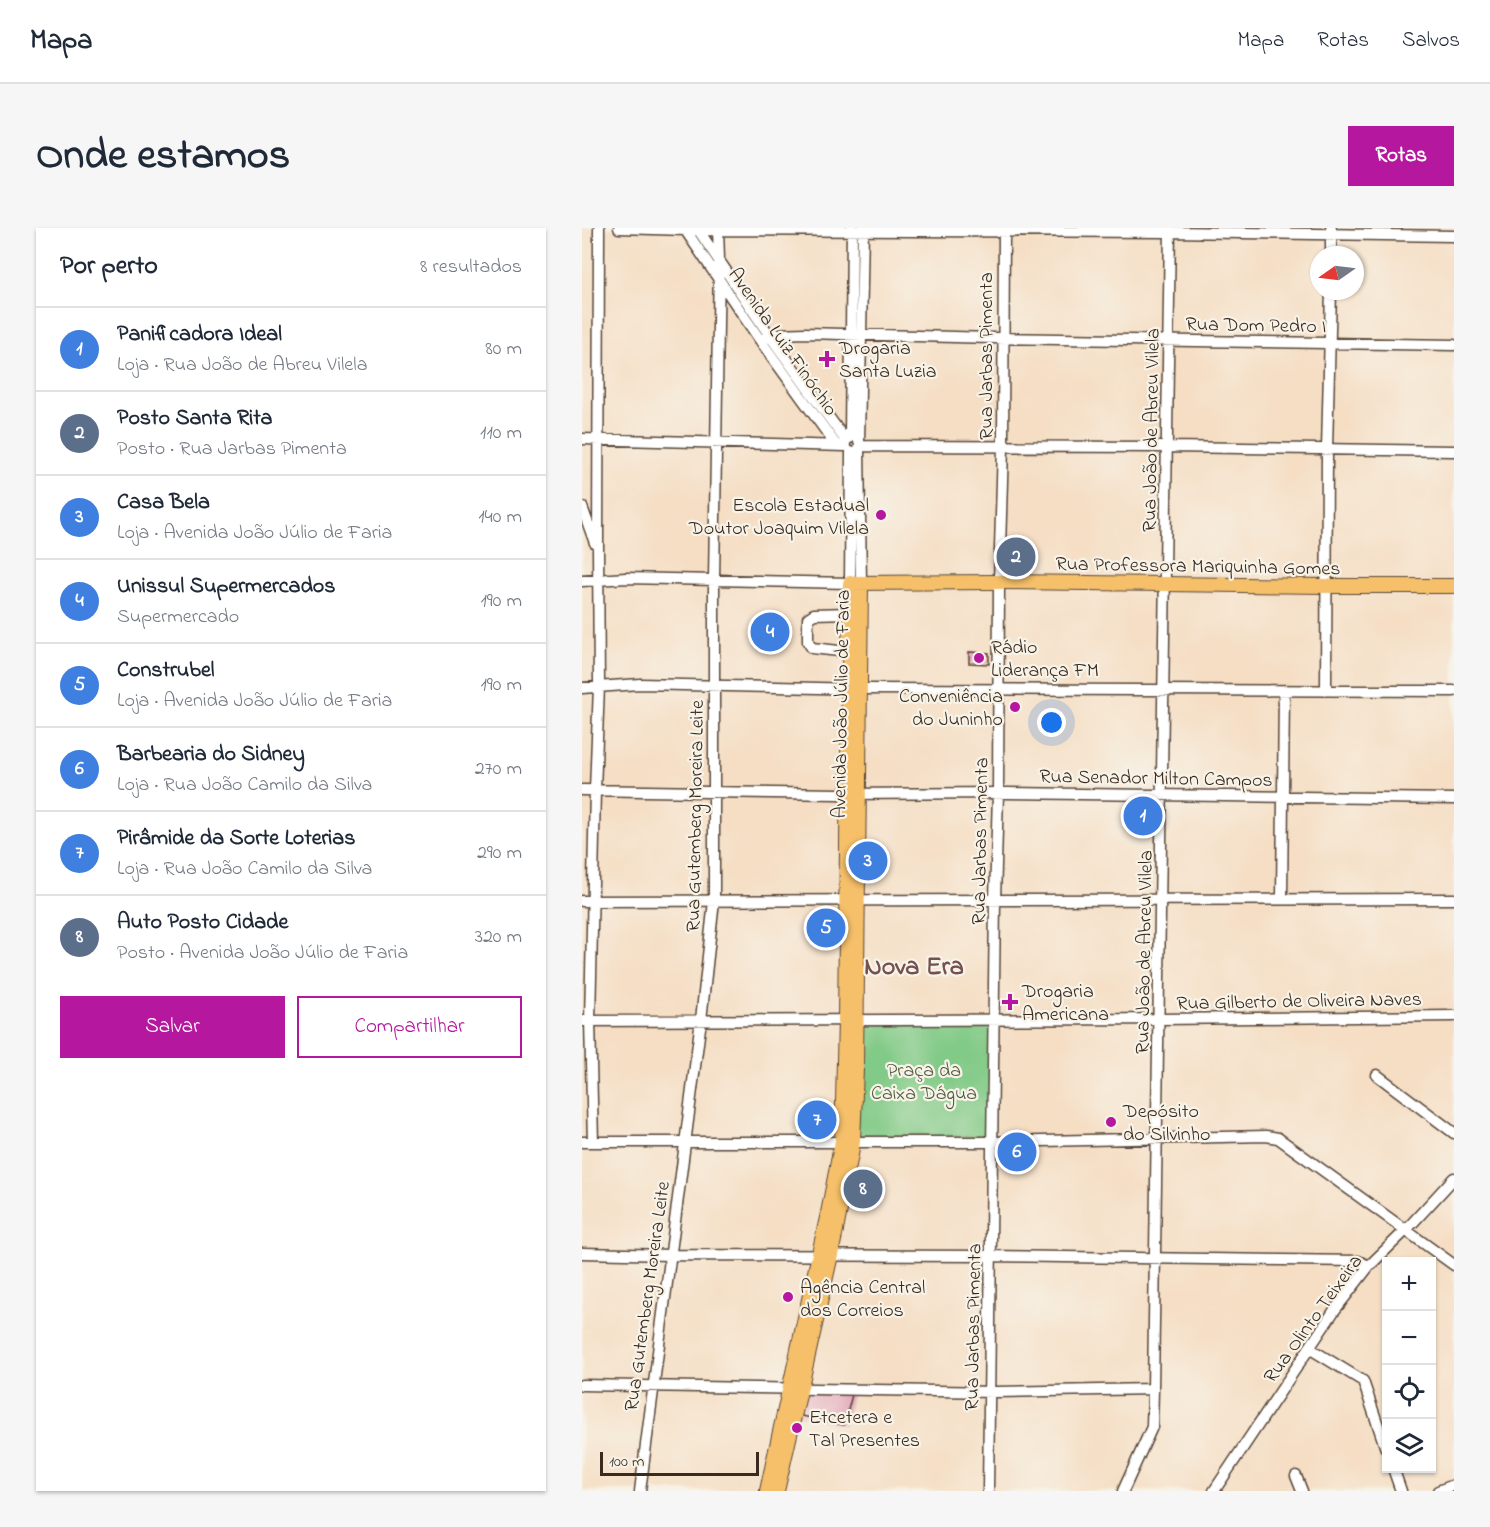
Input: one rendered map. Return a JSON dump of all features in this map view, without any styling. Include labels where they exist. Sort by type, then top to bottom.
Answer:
[{"type":"main road","name":"Rua Professora Mariquinha Gomes","points":[[855,583],[1454,586]]},
{"type":"main road","name":"Avenida João Júlio de Faria","points":[[854,689],[848,652],[849,613],[855,583]]},
{"type":"main road","name":"Avenida João Júlio de Faria","points":[[767,1491],[794,1388],[848,1141],[855,583]]},
{"type":"main road","name":"Avenida João Júlio de Faria","points":[[777,1491],[794,1388]]},
{"type":"street","points":[[599,228],[599,686],[587,902],[588,1142],[992,1142],[1266,1136],[1278,1138],[1454,1265]]},
{"type":"street","points":[[619,228],[1331,231],[1454,236]]},
{"type":"street","points":[[718,228],[719,260]]},
{"type":"street","name":"Avenida Luiz Finóchio","points":[[685,229],[719,280],[806,395],[851,445]]},
{"type":"street","name":"Avenida Luiz Finóchio","points":[[698,229],[765,338]]},
{"type":"street","name":"Avenida João Júlio de Faria","points":[[855,583],[851,445],[856,386],[857,230]]},
{"type":"street","name":"Rua Jarbas Pimenta","points":[[988,1491],[1004,230]]},
{"type":"street","name":"Rua João de Abreu Vilela","points":[[1123,1491],[1152,1427],[1160,1019],[1170,230]]},
{"type":"street","name":"Rua Gutemberg Moreira Leite","points":[[640,1491],[701,1020],[714,902],[714,580],[719,260]]},
{"type":"street","points":[[1326,690],[1327,449],[1331,300]]},
{"type":"street","name":"Rua Dom Pedro I","points":[[765,338],[805,333],[1004,339],[1454,345]]},
{"type":"street","points":[[582,439],[851,445],[1454,451]]},
{"type":"street","points":[[582,507],[598,549]]},
{"type":"street","name":"Rua Professora Mariquinha Gomes","points":[[582,581],[598,579],[855,583]]},
{"type":"street","points":[[848,652],[812,648],[808,642],[808,618],[814,614],[849,613]]},
{"type":"street","points":[[582,688],[640,684],[715,684],[854,689],[1454,691]]},
{"type":"street","points":[[1282,898],[1284,691]]},
{"type":"street","name":"Rua Senador Milton Campos","points":[[582,790],[1454,799]]},
{"type":"street","points":[[587,902],[1454,899]]},
{"type":"street","name":"Rua Gilberto de Oliveira Naves","points":[[586,1021],[1454,1016]]},
{"type":"street","points":[[1377,1075],[1454,1133]]},
{"type":"street","name":"Rua Olinto Teixeira","points":[[1214,1491],[1320,1329],[1369,1266],[1407,1230],[1454,1178]]},
{"type":"street","points":[[582,1252],[670,1255],[1156,1258],[1358,1262],[1369,1266]]},
{"type":"street","points":[[1309,1348],[1363,1381],[1382,1437]]},
{"type":"street","points":[[582,1385],[989,1392],[1153,1389]]},
{"type":"street","points":[[1395,1473],[1401,1491]]},
{"type":"street","points":[[1296,1476],[1302,1491]]},
{"type":"street","points":[[1438,1491],[1454,1485]]},
{"type":"green space","name":"Praça da Caixa Dágua","points":[[859,1023],[993,1025],[989,1137],[856,1137]]},
{"type":"building","name":"Rádio Liderança FM","points":[[969,652],[989,653],[989,664],[969,663]]},
{"type":"building","points":[[803,1390],[853,1391],[844,1425],[797,1415]]},
{"type":"place","name":"Drogaria Santa Luzia","points":[[827,359]]},
{"type":"place","name":"Escola Estadual Doutor Joaquim Vilela","points":[[881,515]]},
{"type":"place","name":"Posto Santa Rita","points":[[1016,557]]},
{"type":"place","name":"Unissul Supermercados","points":[[770,632]]},
{"type":"place","name":"Rádio Liderança FM","points":[[979,658]]},
{"type":"place","name":"Conveniência do Juninho","points":[[1015,707]]},
{"type":"place","name":"Panificadora Ideal","points":[[1143,816]]},
{"type":"place","name":"Casa Bela","points":[[868,861]]},
{"type":"place","name":"Construbel","points":[[826,928]]},
{"type":"place","name":"Drogaria Americana","points":[[1010,1002]]},
{"type":"place","name":"Pirâmide da Sorte Loterias","points":[[817,1120]]},
{"type":"place","name":"Depósito do Silvinho","points":[[1111,1122]]},
{"type":"place","name":"Barbearia do Sidney","points":[[1017,1152]]},
{"type":"place","name":"Auto Posto Cidade","points":[[863,1189]]},
{"type":"place","name":"Agência Central dos Correios","points":[[788,1297]]},
{"type":"place","name":"Etcetera e Tal Presentes","points":[[797,1428]]},
{"type":"district","name":"Nova Era","points":[[914,965]]}]
